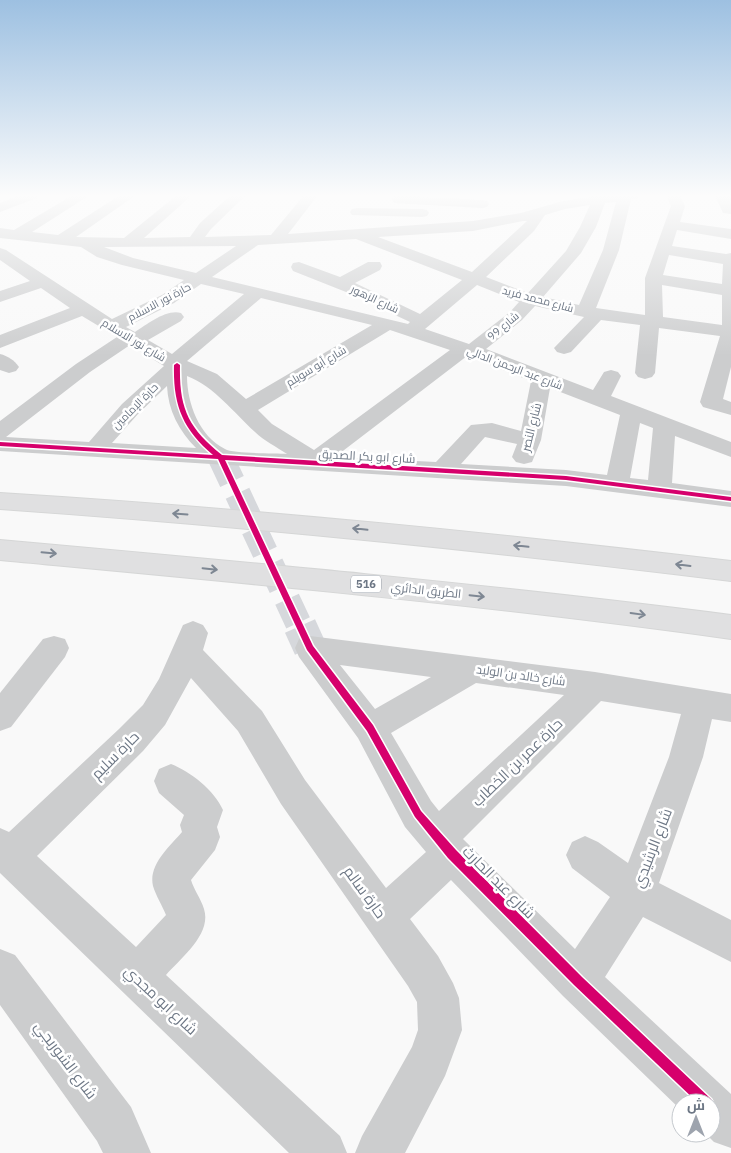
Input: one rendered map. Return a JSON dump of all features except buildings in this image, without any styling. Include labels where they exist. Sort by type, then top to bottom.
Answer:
[{"type":"highway","points":[[0,501],[360,529],[580,552],[731,571]]},
{"type":"highway","name":"الطريق الدائري","points":[[0,550],[561,604],[731,627]]},
{"type":"street","name":"شارع عبد الرحمن الدالي","points":[[95,249],[103,254],[128,262],[258,292],[295,310],[315,306],[388,323],[416,326],[468,350],[725,448]]},
{"type":"street","name":"حارة نور الاسلام","points":[[112,326],[168,300],[243,249]]},
{"type":"street","name":"شارع محمد فريد","points":[[401,249],[531,300],[591,313],[731,332]]},
{"type":"street","points":[[416,326],[474,279],[507,249]]},
{"type":"street","name":"شارع 99","points":[[468,350],[516,316],[575,249]]},
{"type":"street","points":[[564,348],[591,313],[611,249]]},
{"type":"street","points":[[645,373],[652,321],[653,278],[663,249],[731,259],[731,332],[726,371],[711,402],[731,409]]},
{"type":"street","name":"شارع نور الاسلام","points":[[1,255],[83,310],[175,364],[210,378],[264,429],[313,463]]},
{"type":"street","points":[[295,310],[334,281],[374,266]]},
{"type":"street","name":"شارع الزهور","points":[[300,267],[334,281],[416,326]]},
{"type":"street","points":[[653,278],[731,291]]},
{"type":"street","points":[[0,297],[43,282]]},
{"type":"street","name":"حارة الإمامين","points":[[95,448],[130,409],[175,364],[258,292]]},
{"type":"street","points":[[0,342],[83,310]]},
{"type":"street","name":"حارة نور الاسلام","points":[[0,432],[83,368],[132,338],[175,317]]},
{"type":"street","name":"شارع أبو سويلم","points":[[244,409],[388,323]]},
{"type":"street","name":"شارع ابو بكر الصديق","points":[[313,463],[468,350]]},
{"type":"street","points":[[175,364],[180,408],[192,430],[204,445],[221,458]]},
{"type":"street","points":[[598,400],[611,376]]},
{"type":"street","name":"شارع النصر","points":[[517,475],[530,440],[542,378]]},
{"type":"street","points":[[617,484],[631,412]]},
{"type":"street","points":[[725,448],[731,413]]},
{"type":"street","points":[[660,489],[664,425]]},
{"type":"street","points":[[441,471],[479,430],[492,430],[530,440]]},
{"type":"street","name":"شارع ابو بكر الصديق","points":[[0,444],[95,448],[221,458],[517,475],[617,484],[731,498]]},
{"type":"street","name":"حارة سليم","points":[[5,852],[131,740],[154,715],[170,689],[190,643]]},
{"type":"street","name":"حارة سالم","points":[[190,643],[250,721],[293,792],[423,971],[438,998],[440,1030],[429,1060],[380,1153]]},
{"type":"street","points":[[0,717],[54,648]]},
{"type":"street","name":"شارع خالد بن الوليد","points":[[310,648],[595,686],[716,705]]},
{"type":"street","name":"شارع عبد الحارث","points":[[310,648],[370,728],[418,814],[445,846],[578,981],[696,1093]]},
{"type":"street","points":[[370,728],[473,669]]},
{"type":"street","name":"حارة عمر بن الخطاب","points":[[383,917],[445,846],[595,686]]},
{"type":"street","name":"شارع الرشيدي","points":[[578,981],[636,892],[686,757],[716,705]]},
{"type":"street","points":[[137,977],[185,923],[187,914],[185,906],[171,886],[170,879],[172,872],[202,837],[198,825],[205,814],[205,810],[171,781]]},
{"type":"street","name":"شارع ابو مجدي","points":[[5,852],[322,1153]]},
{"type":"street","points":[[585,855],[636,892],[731,942]]},
{"type":"street","name":"شارع الشوربجي","points":[[0,970],[114,1124],[127,1153]]},
{"type":"street","points":[[721,1116],[731,1125]]},
{"type":"tunnel","points":[[221,458],[300,627]]},
{"type":"tunnel","points":[[300,626],[310,648]]},
{"type":"cycle path","points":[[177,365],[178,394],[185,418],[199,439],[221,458],[310,648],[370,728],[418,814],[452,854],[578,981],[696,1093]]},
{"type":"cycle path","points":[[0,444],[566,478],[731,499]]}]
